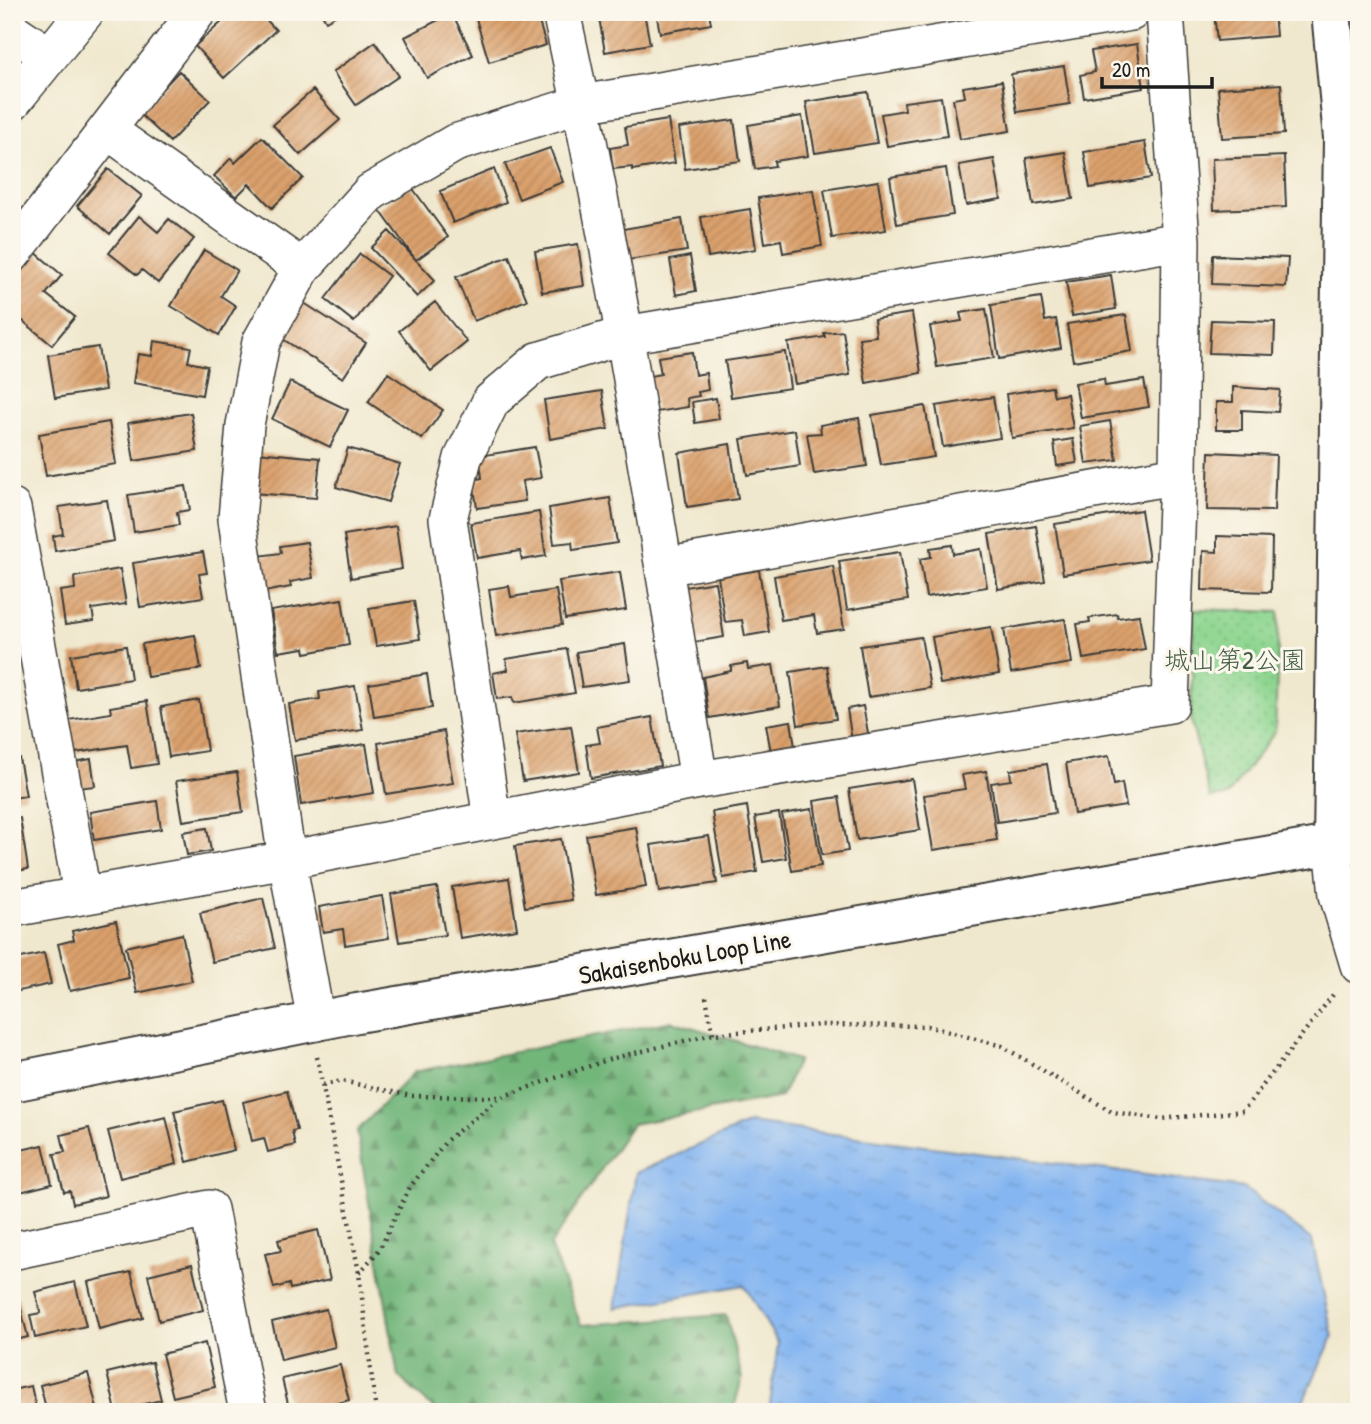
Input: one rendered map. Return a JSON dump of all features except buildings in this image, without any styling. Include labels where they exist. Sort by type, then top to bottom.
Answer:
[{"type":"main road","points":[[1331,12],[1343,138],[1346,842]]},
{"type":"main road","name":"Sakaisenboku Loop Line","points":[[12,1082],[313,1022],[1346,842]]},
{"type":"street","points":[[12,102],[85,12]]},
{"type":"street","points":[[12,254],[197,12]]},
{"type":"street","points":[[561,12],[625,335],[699,780]]},
{"type":"street","points":[[313,1022],[237,519],[245,425],[261,342],[302,268],[371,192],[456,143],[581,104],[1131,12]]},
{"type":"street","points":[[12,908],[287,860],[699,780],[1170,704],[1178,475],[1181,241],[1165,12]]},
{"type":"street","points":[[12,31],[48,55]]},
{"type":"street","points":[[107,130],[302,268]]},
{"type":"street","points":[[492,821],[448,519],[463,458],[491,401],[538,361],[625,335],[1181,241]]},
{"type":"street","points":[[664,567],[1178,475]]},
{"type":"street","points":[[13,521],[82,894]]},
{"type":"street","points":[[1346,842],[1338,895],[1358,963]]},
{"type":"street","points":[[12,1251],[209,1209],[248,1412]]},
{"type":"path","points":[[359,1273],[379,1250],[410,1187],[447,1140],[501,1097],[610,1059],[713,1034],[821,1025],[927,1026],[1002,1046],[1112,1112],[1161,1119],[1243,1111],[1358,963]]},
{"type":"path","points":[[706,997],[713,1034]]},
{"type":"path","points":[[313,1022],[359,1273],[376,1412]]},
{"type":"path","points":[[323,1085],[342,1081],[411,1096],[501,1097]]},
{"type":"green space","name":"城山第2公園","points":[[1194,609],[1279,612],[1275,732],[1227,796],[1210,798],[1191,720]]},
{"type":"green space","points":[[672,1021],[798,1060],[781,1097],[632,1124],[550,1246],[581,1325],[726,1315],[742,1378],[733,1412],[437,1412],[398,1376],[357,1131],[414,1072]]},
{"type":"water","points":[[749,1123],[1244,1188],[1312,1240],[1333,1337],[1298,1412],[769,1412],[778,1343],[744,1285],[615,1308],[636,1173]]}]
